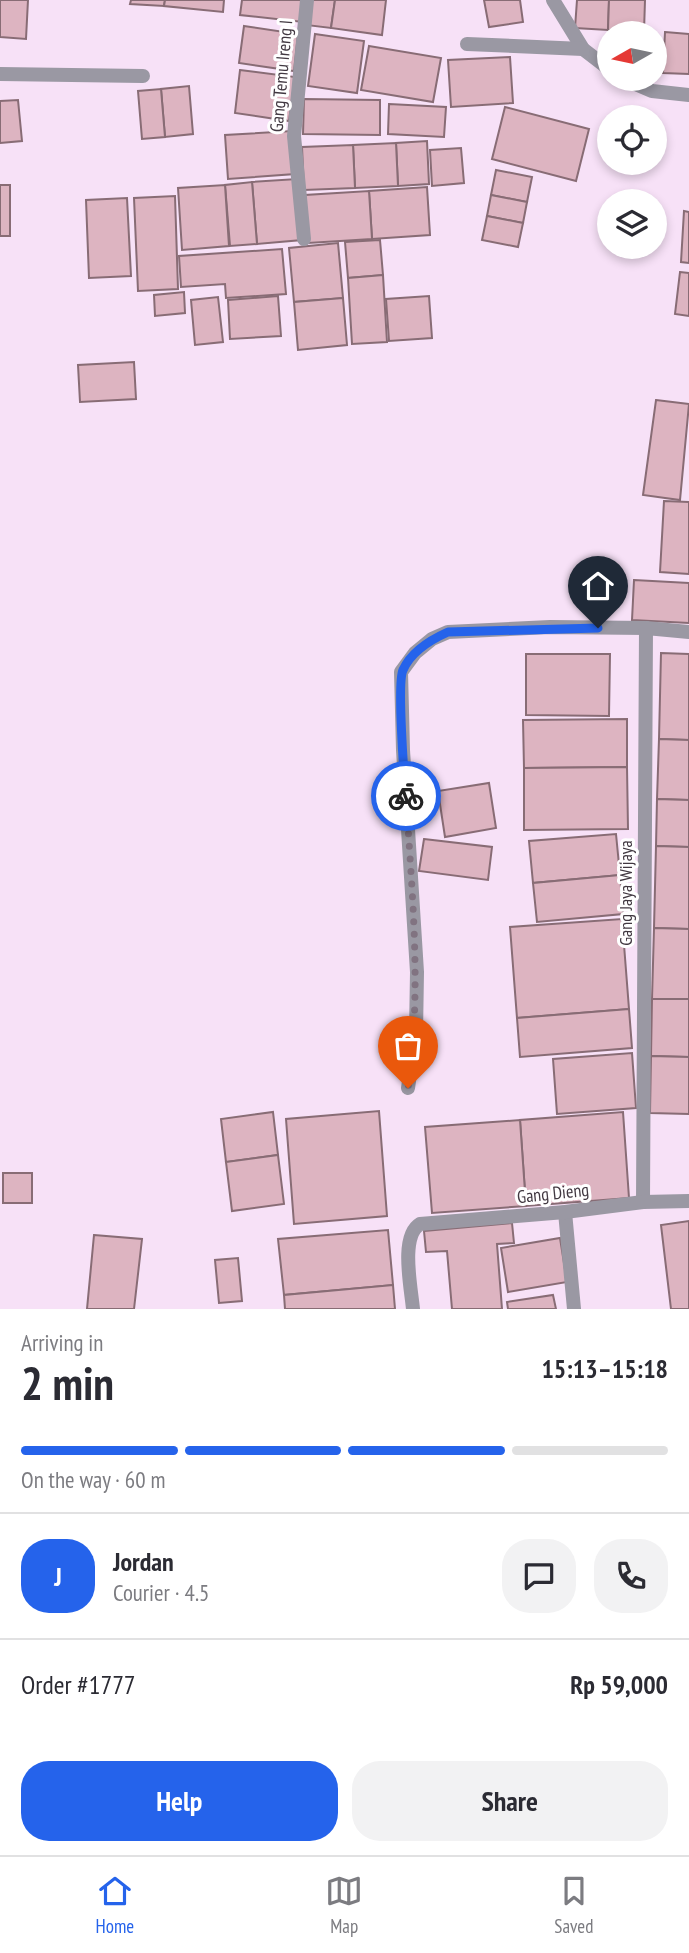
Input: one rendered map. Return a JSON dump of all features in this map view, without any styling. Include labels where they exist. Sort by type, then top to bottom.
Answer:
[{"type":"street","name":"Gang Temu Ireng I","points":[[304,239],[294,136],[307,0]]},
{"type":"street","points":[[553,0],[583,49],[597,60]]},
{"type":"street","points":[[467,44],[583,49]]},
{"type":"street","points":[[0,74],[144,76]]},
{"type":"street","points":[[661,91],[689,94]]},
{"type":"street","points":[[408,1088],[416,1033],[417,972],[402,750],[401,672],[415,653],[432,639],[448,632],[550,627],[646,628],[689,632]]},
{"type":"street","name":"Gang Jaya Wijaya","points":[[643,1202],[646,628]]},
{"type":"street","name":"Gang Dieng","points":[[413,1309],[408,1242],[412,1230],[420,1224],[565,1213],[643,1202],[689,1202]]},
{"type":"street","points":[[565,1213],[574,1309]]},
{"type":"building","points":[[0,0],[28,0],[26,39],[0,37]]},
{"type":"building","points":[[131,0],[165,0],[164,6],[130,4]]},
{"type":"building","points":[[165,0],[224,0],[223,12],[164,6]]},
{"type":"building","points":[[242,0],[306,0],[303,22],[240,15]]},
{"type":"building","points":[[309,0],[335,0],[331,28],[306,25]]},
{"type":"building","points":[[335,0],[386,0],[382,35],[331,28]]},
{"type":"building","points":[[484,0],[520,0],[523,22],[489,27]]},
{"type":"building","points":[[577,0],[609,0],[608,21],[597,21],[597,29],[575,28]]},
{"type":"building","points":[[609,0],[645,0],[644,21],[608,21]]},
{"type":"building","points":[[244,26],[298,34],[294,71],[239,63]]},
{"type":"building","points":[[667,32],[689,34],[689,74],[667,73]]},
{"type":"building","points":[[315,34],[364,41],[357,93],[308,86]]},
{"type":"building","points":[[369,46],[441,58],[433,102],[361,90]]},
{"type":"building","points":[[510,57],[513,103],[451,107],[448,60]]},
{"type":"building","points":[[240,70],[295,77],[289,121],[235,113]]},
{"type":"building","points":[[189,86],[193,134],[165,137],[161,89]]},
{"type":"building","points":[[161,89],[165,137],[142,139],[138,91]]},
{"type":"building","points":[[304,99],[380,100],[380,135],[303,134]]},
{"type":"building","points":[[18,100],[22,141],[0,143],[0,101]]},
{"type":"building","points":[[389,104],[446,107],[444,137],[388,134]]},
{"type":"building","points":[[505,107],[589,129],[576,181],[492,159]]},
{"type":"building","points":[[292,131],[295,174],[228,179],[225,135]]},
{"type":"building","points":[[427,141],[429,184],[398,186],[396,143]]},
{"type":"building","points":[[396,143],[398,186],[355,188],[353,145]]},
{"type":"building","points":[[353,145],[355,188],[304,190],[302,147]]},
{"type":"building","points":[[461,148],[464,183],[432,186],[430,150]]},
{"type":"building","points":[[496,170],[532,177],[527,202],[491,195]]},
{"type":"building","points":[[297,179],[302,240],[257,244],[252,182]]},
{"type":"building","points":[[252,182],[257,244],[230,246],[225,185]]},
{"type":"building","points":[[0,185],[10,185],[10,236],[0,236]]},
{"type":"building","points":[[225,185],[229,246],[182,250],[178,188]]},
{"type":"building","points":[[427,187],[430,235],[372,239],[369,191]]},
{"type":"building","points":[[369,191],[372,239],[308,243],[305,195]]},
{"type":"building","points":[[491,195],[527,202],[523,223],[487,216]]},
{"type":"building","points":[[175,196],[178,289],[138,291],[134,198]]},
{"type":"building","points":[[127,198],[131,276],[89,278],[86,200]]},
{"type":"building","points":[[684,211],[689,212],[689,263],[681,262]]},
{"type":"building","points":[[487,216],[523,223],[518,247],[482,240]]},
{"type":"building","points":[[380,240],[383,275],[348,278],[345,242]]},
{"type":"building","points":[[338,243],[343,298],[294,302],[289,248]]},
{"type":"building","points":[[282,249],[286,294],[226,298],[225,284],[181,287],[179,256]]},
{"type":"building","points":[[680,272],[689,273],[689,316],[675,314]]},
{"type":"building","points":[[383,275],[387,342],[352,344],[348,278]]},
{"type":"building","points":[[184,292],[185,313],[155,316],[154,295]]},
{"type":"building","points":[[278,296],[281,336],[230,339],[228,300]]},
{"type":"building","points":[[429,296],[432,338],[389,341],[386,299]]},
{"type":"building","points":[[218,297],[223,342],[195,345],[191,300]]},
{"type":"building","points":[[343,298],[347,345],[298,350],[294,302]]},
{"type":"building","points":[[134,362],[136,399],[80,402],[78,365]]},
{"type":"building","points":[[656,400],[689,404],[680,500],[643,495]]},
{"type":"building","points":[[664,501],[689,502],[689,574],[660,572]]},
{"type":"building","points":[[634,580],[689,583],[689,623],[632,620]]},
{"type":"building","points":[[661,653],[689,654],[689,740],[659,739]]},
{"type":"building","points":[[526,654],[610,654],[609,716],[526,715]]},
{"type":"building","points":[[627,719],[627,767],[524,768],[523,720]]},
{"type":"building","points":[[659,739],[689,740],[689,800],[657,799]]},
{"type":"building","points":[[627,767],[628,829],[524,830],[524,768]]},
{"type":"building","points":[[489,783],[496,828],[445,837],[438,791]]},
{"type":"building","points":[[657,799],[689,800],[689,847],[656,846]]},
{"type":"building","points":[[616,834],[620,875],[533,883],[529,841]]},
{"type":"building","points":[[424,839],[492,847],[488,880],[419,871]]},
{"type":"building","points":[[656,846],[689,847],[689,929],[654,928]]},
{"type":"building","points":[[620,875],[623,914],[537,922],[533,883]]},
{"type":"building","points":[[622,919],[629,1009],[517,1018],[510,927]]},
{"type":"building","points":[[654,928],[689,929],[689,999],[652,999]]},
{"type":"building","points":[[652,999],[689,999],[689,1057],[651,1056]]},
{"type":"building","points":[[629,1009],[632,1048],[520,1057],[517,1018]]},
{"type":"building","points":[[632,1053],[636,1108],[557,1114],[553,1059]]},
{"type":"building","points":[[651,1056],[689,1057],[689,1114],[650,1113]]},
{"type":"building","points":[[379,1111],[387,1216],[294,1224],[286,1119]]},
{"type":"building","points":[[273,1112],[278,1155],[226,1162],[221,1119]]},
{"type":"building","points":[[623,1112],[629,1198],[526,1206],[520,1120]]},
{"type":"building","points":[[520,1120],[526,1206],[432,1213],[425,1127]]},
{"type":"building","points":[[278,1155],[284,1204],[232,1211],[226,1162]]},
{"type":"building","points":[[3,1173],[32,1173],[32,1203],[3,1203]]},
{"type":"building","points":[[689,1221],[689,1309],[671,1309],[661,1225]]},
{"type":"building","points":[[512,1223],[514,1243],[497,1244],[502,1309],[452,1309],[447,1251],[426,1252],[424,1231]]},
{"type":"building","points":[[388,1230],[393,1285],[284,1295],[278,1239]]},
{"type":"building","points":[[94,1235],[142,1239],[134,1309],[87,1309]]},
{"type":"building","points":[[560,1238],[567,1282],[508,1292],[501,1248]]},
{"type":"building","points":[[238,1258],[242,1301],[219,1303],[215,1260]]},
{"type":"building","points":[[393,1285],[395,1309],[285,1309],[284,1295]]},
{"type":"building","points":[[553,1295],[556,1309],[508,1309],[507,1302]]},
{"type":"way so far","points":[[406,796],[417,972],[416,1033],[408,1088]]},
{"type":"route","points":[[406,796],[402,750],[401,672],[415,653],[432,639],[448,632],[550,627],[598,628]]}]
